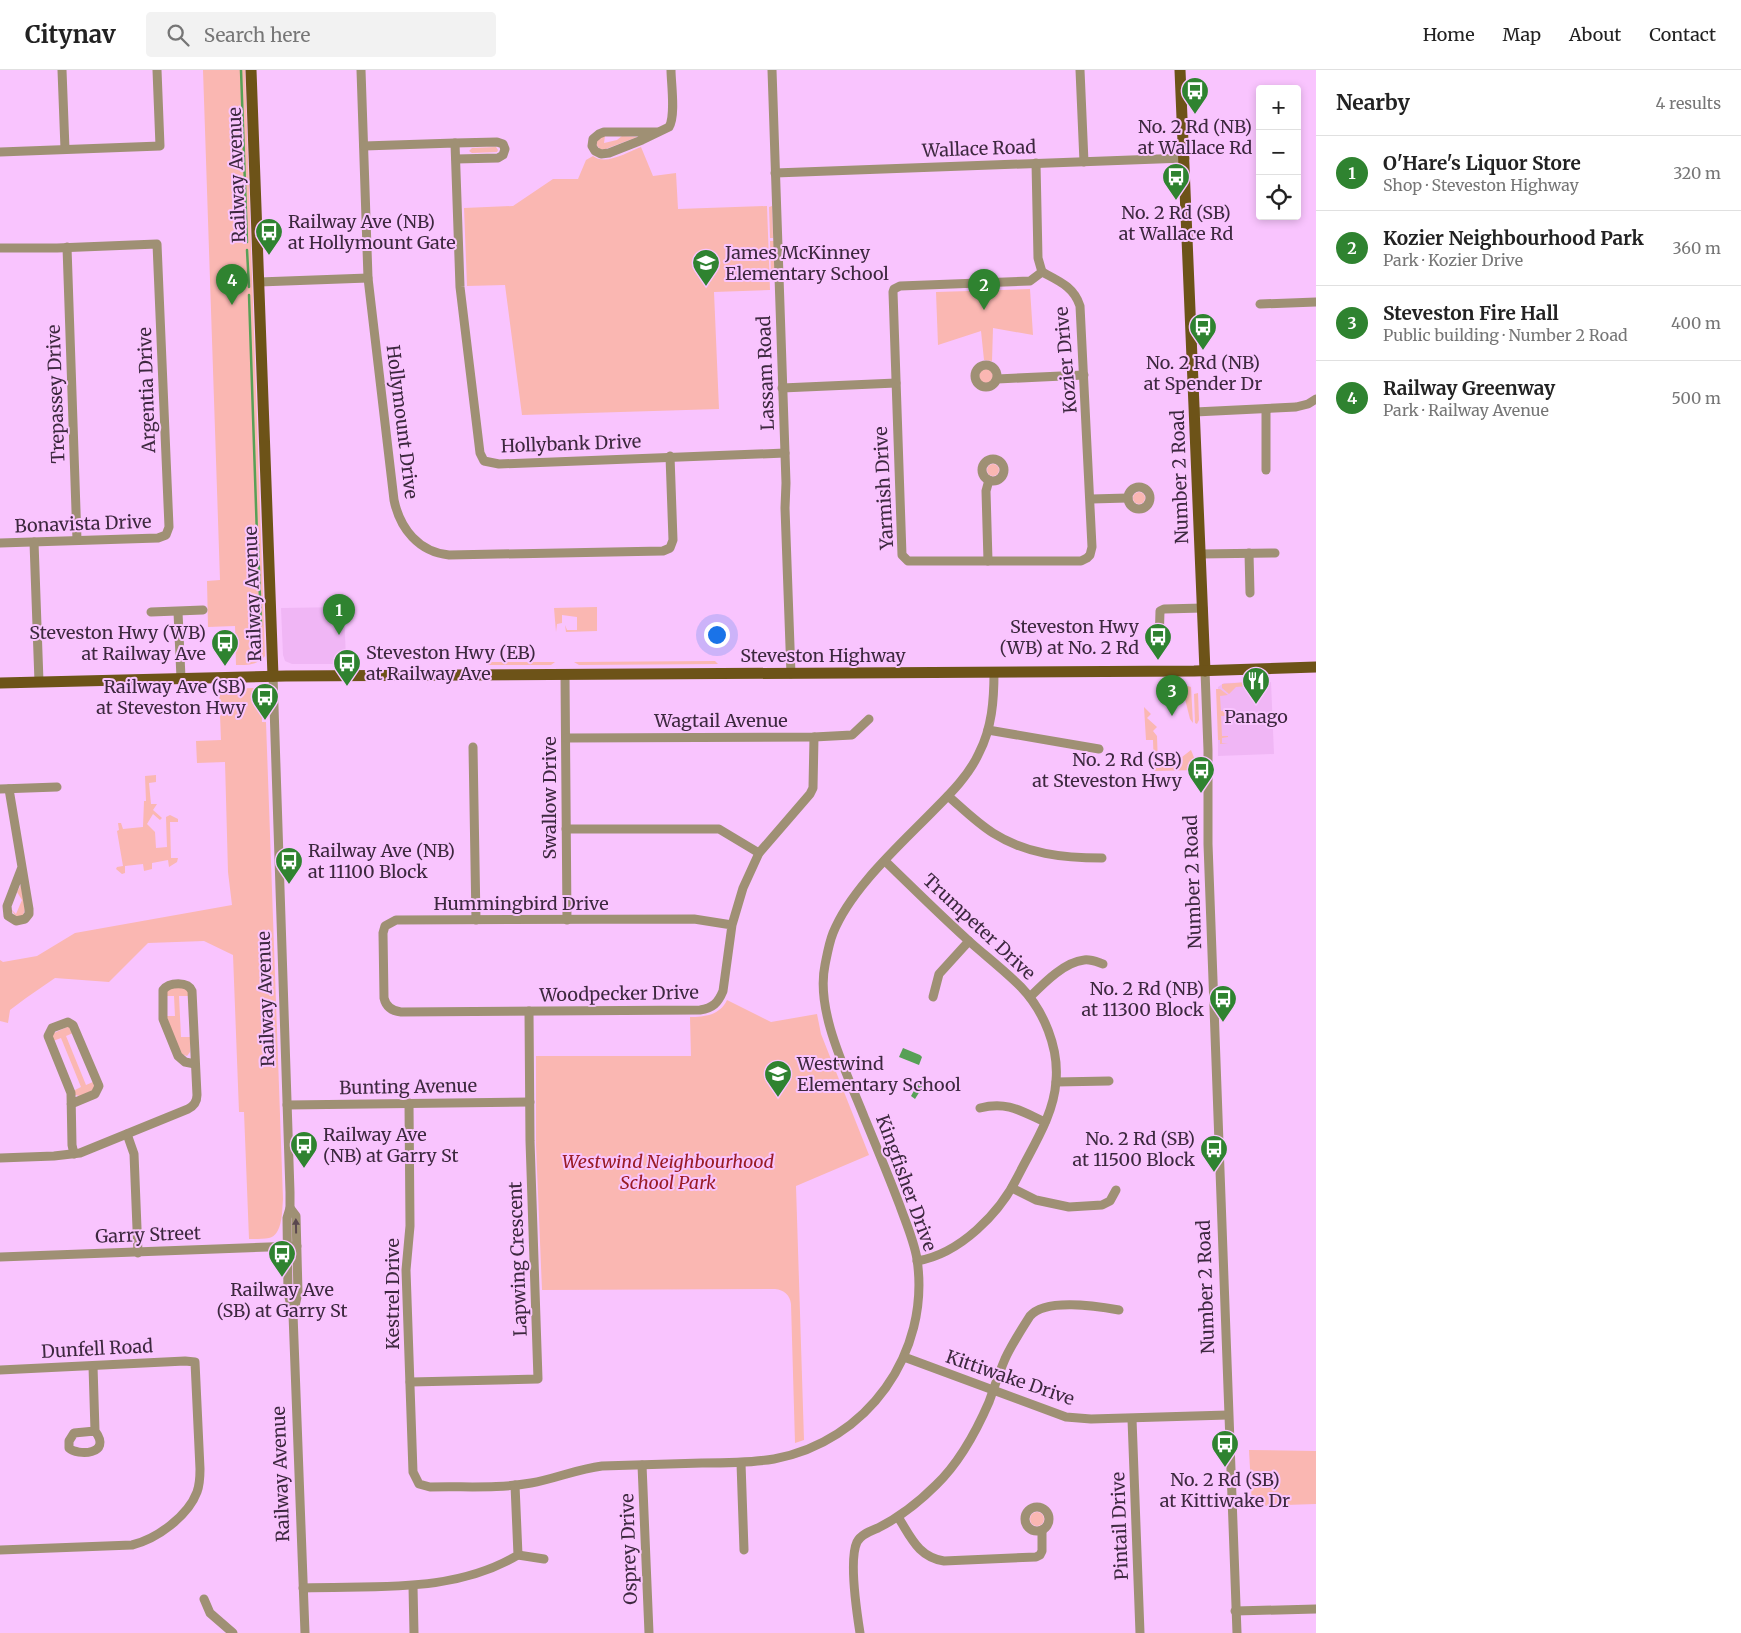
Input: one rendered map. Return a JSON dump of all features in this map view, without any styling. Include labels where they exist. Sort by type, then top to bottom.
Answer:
[{"type":"main road","name":"Railway Avenue","points":[[251,70],[273,676]]},
{"type":"main road","name":"Number 2 Road","points":[[1180,70],[1205,671]]},
{"type":"main road","name":"Steveston Highway","points":[[0,683],[273,676],[1205,671],[1316,667]]},
{"type":"street","points":[[62,70],[65,149]]},
{"type":"street","points":[[0,152],[160,146],[157,70]]},
{"type":"street","name":"Hollymount Drive","points":[[361,70],[368,278],[396,509],[403,525],[422,546],[434,553],[458,555],[658,552],[671,548],[673,536],[670,456]]},
{"type":"street","points":[[656,132],[604,132],[593,139],[592,146],[595,151],[605,154],[669,127],[672,120],[671,70]]},
{"type":"street","name":"Lassam Road","points":[[772,70],[791,674]]},
{"type":"street","points":[[1080,70],[1084,162]]},
{"type":"street","points":[[364,146],[496,142],[503,144],[505,148],[503,155],[498,158],[456,159]]},
{"type":"street","name":"Hollybank Drive","points":[[455,143],[460,287],[484,462],[492,464],[785,453]]},
{"type":"street","name":"Wallace Road","points":[[775,173],[1184,158]]},
{"type":"street","points":[[1036,164],[1038,258],[1042,272]]},
{"type":"street","name":"Argentia Drive","points":[[66,247],[157,244],[169,527],[166,535]]},
{"type":"street","points":[[0,248],[66,247]]},
{"type":"street","name":"Trepassey Drive","points":[[66,247],[77,540]]},
{"type":"street","name":"Kozier Drive","points":[[1042,272],[1075,285],[1080,306],[1091,499],[1092,544],[1089,556]]},
{"type":"street","name":"Yarmish Drive","points":[[1042,272],[1030,281],[904,286],[894,289],[892,299],[902,555],[908,561],[1072,561],[1081,560],[1089,556]]},
{"type":"street","points":[[258,282],[368,278]]},
{"type":"street","points":[[1260,304],[1316,302]]},
{"type":"street","points":[[997,379],[1084,375]]},
{"type":"street","points":[[782,388],[896,383]]},
{"type":"street","points":[[1194,412],[1296,407],[1308,404],[1316,399]]},
{"type":"street","points":[[1266,409],[1266,470]]},
{"type":"street","points":[[988,561],[986,490],[989,480]]},
{"type":"street","points":[[1091,499],[1128,498]]},
{"type":"street","name":"Bonavista Drive","points":[[0,543],[158,538],[166,535]]},
{"type":"street","points":[[34,542],[39,682]]},
{"type":"street","points":[[1248,553],[1250,593]]},
{"type":"street","points":[[1200,554],[1275,553]]},
{"type":"street","points":[[1160,644],[1160,611],[1164,609],[1202,608]]},
{"type":"street","points":[[151,612],[203,610]]},
{"type":"street","points":[[178,612],[181,678]]},
{"type":"street","name":"Number 2 Road","points":[[1205,671],[1208,750],[1208,844],[1237,1633]]},
{"type":"street","name":"Kingfisher Drive","points":[[419,1484],[430,1487],[515,1485],[532,1483],[592,1467],[741,1462],[774,1459],[799,1453],[841,1432],[862,1416],[887,1387],[904,1357],[912,1331],[917,1307],[917,1261],[909,1231],[892,1183],[832,1035],[824,1004],[824,969],[833,933],[850,901],[885,861],[948,796],[969,771],[980,753],[988,730],[993,706],[994,672]]},
{"type":"street","name":"Swallow Drive","points":[[565,675],[567,920]]},
{"type":"street","name":"Railway Avenue","points":[[273,676],[290,1208],[296,1216],[292,1246],[298,1293],[293,1314],[305,1633]]},
{"type":"street","name":"Wagtail Avenue","points":[[567,738],[814,737],[852,735],[868,720]]},
{"type":"street","points":[[988,730],[1099,749]]},
{"type":"street","name":"Woodpecker Drive","points":[[384,998],[389,1008],[401,1012],[700,1010],[714,1006],[723,991],[732,925],[743,888],[759,853],[814,788],[814,737]]},
{"type":"street","points":[[473,747],[476,920]]},
{"type":"street","points":[[22,867],[7,908],[8,916],[16,922],[25,919],[29,912],[22,867],[4,789],[57,787]]},
{"type":"street","points":[[948,796],[992,833],[1021,847],[1069,858],[1102,858]]},
{"type":"street","points":[[566,828],[719,828],[759,853]]},
{"type":"street","name":"Trumpeter Drive","points":[[885,861],[969,941],[1022,988],[1045,1023],[1054,1053],[1056,1082],[1051,1105],[1045,1122],[1012,1188],[998,1208],[980,1228],[949,1249],[926,1260],[917,1261]]},
{"type":"street","name":"Hummingbird Drive","points":[[384,998],[383,933],[385,926],[396,920],[694,919],[732,925]]},
{"type":"street","points":[[933,997],[939,974],[969,941]]},
{"type":"street","points":[[1030,998],[1054,974],[1073,963],[1090,960],[1103,964]]},
{"type":"street","points":[[0,1158],[74,1154],[192,1107],[197,1098],[192,988],[186,984],[170,984],[163,990],[164,1021],[179,1058],[187,1063],[195,1064]]},
{"type":"street","name":"Lapwing Crescent","points":[[410,1382],[538,1379],[529,1011]]},
{"type":"street","points":[[72,1104],[95,1094],[99,1086],[73,1025],[68,1022],[52,1028],[48,1036],[70,1089],[74,1154]]},
{"type":"street","points":[[1056,1082],[1109,1080]]},
{"type":"street","name":"Bunting Avenue","points":[[287,1105],[530,1102]]},
{"type":"street","name":"Kestrel Drive","points":[[409,1103],[410,1221],[406,1270],[413,1472],[419,1484]]},
{"type":"street","points":[[980,1108],[993,1105],[1010,1106],[1045,1122]]},
{"type":"street","points":[[127,1134],[134,1154],[138,1253]]},
{"type":"street","points":[[1012,1188],[1036,1200],[1069,1206],[1102,1205],[1110,1201],[1116,1190]]},
{"type":"street","name":"Garry Street","points":[[0,1258],[292,1246]]},
{"type":"street","points":[[860,1633],[856,1609],[854,1554],[859,1539],[898,1517],[937,1484],[953,1466],[974,1433],[1006,1356],[1028,1318],[1035,1310],[1049,1306],[1088,1305],[1119,1310]]},
{"type":"street","name":"Kittiwake Drive","points":[[904,1357],[1066,1417],[1132,1419],[1228,1415]]},
{"type":"street","name":"Dunfell Road","points":[[0,1370],[195,1362],[200,1485],[194,1500],[175,1521],[152,1538],[132,1545],[0,1550]]},
{"type":"street","points":[[93,1366],[95,1432]]},
{"type":"street","name":"Pintail Drive","points":[[1132,1419],[1140,1633]]},
{"type":"street","points":[[741,1462],[744,1550]]},
{"type":"street","name":"Osprey Drive","points":[[642,1465],[648,1633]]},
{"type":"street","points":[[515,1485],[518,1555]]},
{"type":"street","points":[[898,1517],[925,1555],[944,1561],[1036,1557],[1040,1555],[1042,1550],[1042,1530]]},
{"type":"street","points":[[303,1588],[413,1586],[446,1582],[481,1572],[505,1563],[518,1555],[544,1559]]},
{"type":"street","points":[[413,1586],[414,1633]]},
{"type":"street","points":[[204,1599],[210,1613],[233,1633]]},
{"type":"street","points":[[1235,1611],[1316,1609]]},
{"type":"shaded area","points":[[344,607],[346,661],[341,664],[292,664],[285,661],[283,655],[281,608]]},
{"type":"shaded area","points":[[1271,682],[1274,754],[1218,756],[1218,687],[1224,683]]},
{"type":"shaded area","points":[[903,1048],[922,1057],[919,1065],[899,1057]]},
{"type":"shaded area","points":[[920,1080],[925,1083],[915,1099],[911,1096]]},
{"type":"green space","points":[[203,70],[245,70],[265,656],[256,663],[245,665],[236,665],[235,626],[208,627],[207,581],[220,580]]},
{"type":"green space","points":[[605,136],[604,143],[617,140],[622,136],[637,137],[603,150],[596,143],[598,139]]},
{"type":"green space","points":[[496,147],[497,152],[472,153],[469,151],[472,148]]},
{"type":"green space","points":[[641,147],[653,176],[676,173],[678,209],[767,206],[770,290],[714,292],[719,409],[522,415],[505,285],[467,286],[464,208],[513,206],[553,179],[578,179],[586,160],[593,156],[598,159],[610,159]]},
{"type":"green space","points":[[772,206],[773,238],[770,238],[769,207]]},
{"type":"green space","points":[[770,241],[774,241],[775,275],[771,276]]},
{"type":"green space","points":[[1030,289],[1033,335],[993,328],[992,361],[984,360],[981,331],[938,345],[936,292]]},
{"type":"green space","points":[[986,369],[991,371],[993,376],[991,381],[986,383],[981,381],[979,376],[981,371]]},
{"type":"green space","points":[[995,464],[998,465],[998,475],[991,476],[988,475],[987,468],[988,465]]},
{"type":"green space","points":[[1137,492],[1141,492],[1145,498],[1141,504],[1137,504],[1133,500],[1133,496]]},
{"type":"green space","points":[[597,607],[597,631],[566,632],[565,625],[567,630],[577,630],[577,617],[562,615],[562,623],[557,624],[556,632],[554,608]]},
{"type":"green space","points":[[715,661],[718,664],[579,665],[574,662]]},
{"type":"green space","points":[[489,662],[555,662],[551,665],[487,665]]},
{"type":"green space","points":[[1247,682],[1247,686],[1236,687],[1229,694],[1222,688],[1222,684]]},
{"type":"green space","points":[[1158,685],[1184,685],[1191,687],[1193,723],[1190,719],[1183,691],[1178,689],[1162,689]]},
{"type":"green space","points":[[254,688],[260,692],[263,704],[262,722],[266,722],[283,1199],[281,1222],[277,1232],[274,1236],[262,1239],[249,1239],[244,1112],[239,1112],[233,955],[204,941],[148,943],[109,982],[55,978],[10,1010],[8,1023],[0,1021],[0,960],[3,962],[37,956],[75,933],[232,905],[228,872],[225,762],[197,763],[196,741],[221,740],[219,689]]},
{"type":"green space","points":[[1216,689],[1220,689],[1228,695],[1220,696],[1221,711],[1228,711],[1228,716],[1221,716],[1222,736],[1228,736],[1222,738],[1222,743],[1228,743],[1220,744],[1220,740],[1218,740]]},
{"type":"green space","points":[[1198,693],[1199,720],[1197,724],[1195,723],[1194,694]]},
{"type":"green space","points":[[1144,707],[1151,714],[1147,718],[1157,727],[1153,731],[1157,736],[1158,766],[1178,765],[1182,757],[1191,750],[1199,770],[1154,771],[1153,740],[1146,740]]},
{"type":"green space","points":[[156,775],[156,782],[149,783],[151,804],[157,804],[153,810],[162,818],[160,820],[153,814],[147,824],[155,832],[156,848],[167,847],[166,817],[170,815],[178,819],[178,822],[170,822],[171,858],[178,858],[177,862],[169,867],[168,860],[152,863],[152,869],[144,871],[143,864],[125,866],[125,873],[122,874],[116,869],[123,866],[117,831],[119,830],[118,823],[121,823],[123,829],[143,827],[144,801],[146,801],[145,776]]},
{"type":"green space","points":[[21,885],[25,909],[23,915],[16,917],[11,909],[16,914],[22,900],[17,892]]},
{"type":"green space","points":[[169,988],[184,988],[188,991],[189,996],[179,996],[181,1037],[190,1037],[190,1052],[187,1056],[181,1054],[167,1018],[167,1016],[175,1016],[174,996],[166,996]]},
{"type":"green space","name":"Westwind Neighbourhood School Park","points":[[727,1000],[771,1022],[817,1014],[821,1034],[869,1155],[796,1186],[804,1440],[795,1443],[791,1304],[788,1296],[781,1290],[542,1290],[536,1145],[536,1056],[691,1056],[690,1017],[712,1014],[720,1009]]},
{"type":"green space","points":[[67,1027],[73,1033],[66,1036],[86,1085],[93,1082],[95,1090],[80,1096],[75,1095],[73,1091],[81,1087],[61,1038],[53,1041],[52,1034]]},
{"type":"green space","points":[[1249,1450],[1316,1451],[1316,1504],[1252,1506]]},
{"type":"green space","points":[[1037,1512],[1042,1514],[1044,1519],[1042,1524],[1037,1526],[1032,1524],[1030,1519],[1032,1514]]},
{"type":"waterway","points":[[241,70],[247,242]]},
{"type":"waterway","points":[[247,250],[249,287]]},
{"type":"waterway","points":[[249,295],[257,536]]},
{"type":"waterway","points":[[258,544],[261,625]]},
{"type":"place","name":"No. 2 Rd (NB) at Wallace Rd","points":[[1195,115]]},
{"type":"place","name":"No. 2 Rd (SB) at Wallace Rd","points":[[1176,201]]},
{"type":"place","name":"Railway Ave (NB) at Hollymount Gate","points":[[269,256]]},
{"type":"place","name":"James McKinney Elementary School","points":[[706,287]]},
{"type":"place","name":"Railway Greenway","points":[[232,305]]},
{"type":"place","name":"Kozier Neighbourhood Park","points":[[984,310]]},
{"type":"place","name":"No. 2 Rd (NB) at Spender Dr","points":[[1203,351]]},
{"type":"place","name":"O'Hare's Liquor Store","points":[[339,635]]},
{"type":"place","name":"Steveston Hwy (WB) at No. 2 Rd","points":[[1158,661]]},
{"type":"place","name":"Steveston Hwy (WB) at Railway Ave","points":[[225,667]]},
{"type":"place","name":"Steveston Hwy (EB) at Railway Ave","points":[[347,687]]},
{"type":"place","name":"Panago","points":[[1256,705]]},
{"type":"place","name":"Steveston Fire Hall","points":[[1172,716]]},
{"type":"place","name":"Railway Ave (SB) at Steveston Hwy","points":[[265,721]]},
{"type":"place","name":"No. 2 Rd (SB) at Steveston Hwy","points":[[1201,794]]},
{"type":"place","name":"Railway Ave (NB) at 11100 Block","points":[[289,885]]},
{"type":"place","name":"No. 2 Rd (NB) at 11300 Block","points":[[1223,1023]]},
{"type":"place","name":"Westwind Elementary School","points":[[778,1098]]},
{"type":"place","name":"Railway Ave (NB) at Garry St","points":[[304,1169]]},
{"type":"place","name":"No. 2 Rd (SB) at 11500 Block","points":[[1214,1173]]},
{"type":"place","name":"Railway Ave (SB) at Garry St","points":[[282,1278]]},
{"type":"place","name":"No. 2 Rd (SB) at Kittiwake Dr","points":[[1225,1468]]}]
